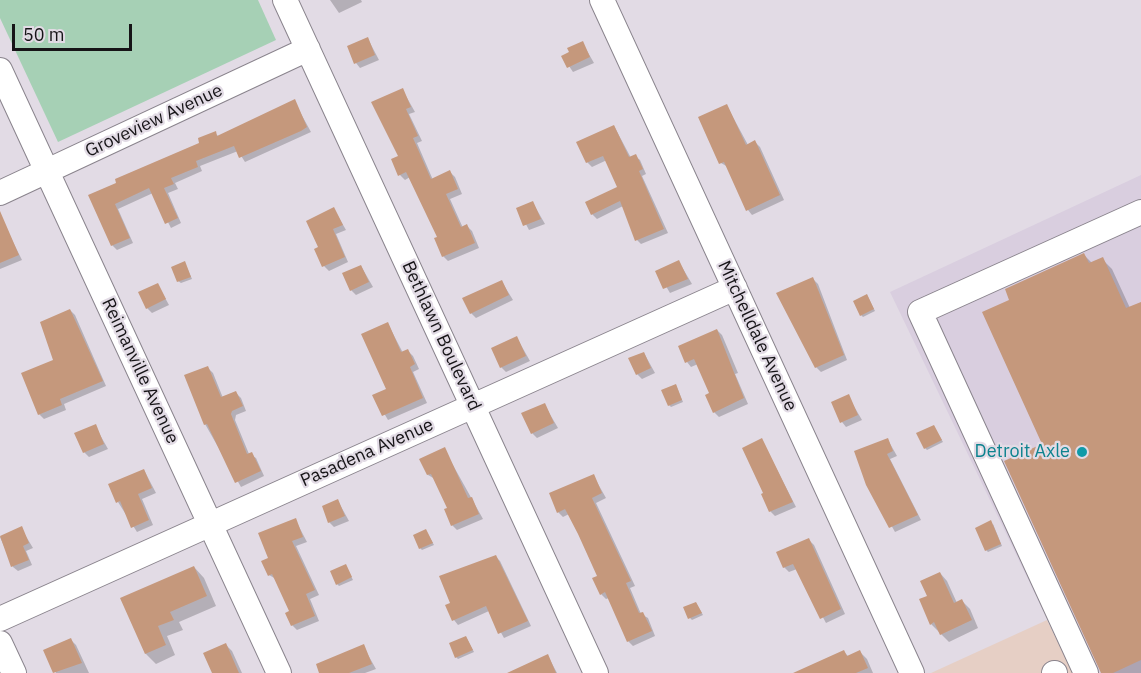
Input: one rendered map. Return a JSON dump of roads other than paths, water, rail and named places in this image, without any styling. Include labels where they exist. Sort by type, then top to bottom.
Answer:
[{"type":"street","name":"Bethlawn Boulevard","points":[[285,0],[596,673]]},
{"type":"street","name":"Mitchelldale Avenue","points":[[602,0],[912,673]]},
{"type":"street","name":"Groveview Avenue","points":[[0,193],[308,49]]},
{"type":"street","name":"Reimanville Avenue","points":[[0,70],[279,673]]},
{"type":"street","points":[[1086,673],[920,312],[1141,212]]},
{"type":"street","name":"Pasadena Avenue","points":[[0,619],[735,288]]},
{"type":"street","points":[[0,643],[14,673]]},
{"type":"place","name":"Detroit Axle","points":[[1082,452]]}]
